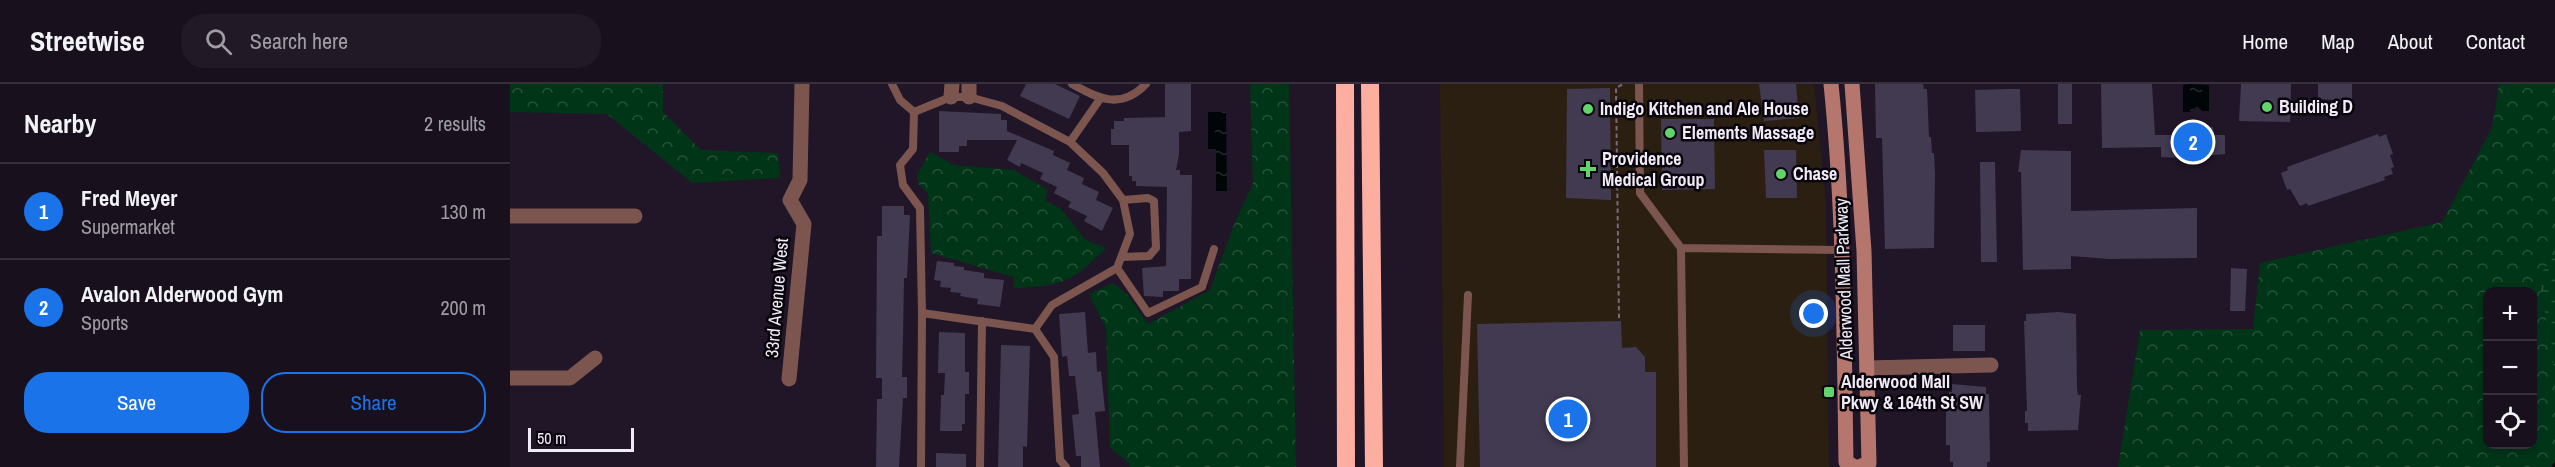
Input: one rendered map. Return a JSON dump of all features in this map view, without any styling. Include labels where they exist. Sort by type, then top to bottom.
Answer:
[{"type":"highway","points":[[1345,84],[1346,467]]},
{"type":"highway","points":[[1370,84],[1374,467]]},
{"type":"main road","name":"Alderwood Mall Parkway","points":[[1831,84],[1838,148],[1846,462],[1857,467],[1869,463],[1864,251],[1852,84]]},
{"type":"street","name":"33rd Avenue West","points":[[789,379],[804,224],[790,200],[800,180],[802,84]]},
{"type":"street","points":[[510,216],[635,216]]},
{"type":"street","points":[[510,378],[570,378],[595,358]]},
{"type":"street","points":[[1867,368],[1990,365]]},
{"type":"lane","points":[[892,84],[900,100],[914,112]]},
{"type":"lane","points":[[1072,84],[1100,99],[1120,100],[1146,84]]},
{"type":"lane","points":[[1639,84],[1640,193],[1681,248],[1684,467]]},
{"type":"lane","points":[[914,112],[952,91],[969,91],[1070,142],[1103,173],[1123,200],[1130,234],[1117,268],[1052,305],[1035,330]]},
{"type":"lane","points":[[1070,142],[1100,99]]},
{"type":"lane","points":[[914,112],[913,149],[900,165],[903,185],[920,208],[921,467]]},
{"type":"lane","points":[[1122,257],[1149,256],[1155,248],[1154,201],[1148,198],[1123,200]]},
{"type":"lane","points":[[1681,248],[1842,250]]},
{"type":"lane","points":[[1117,268],[1148,314],[1202,286],[1214,249]]},
{"type":"lane","points":[[1460,467],[1468,295]]},
{"type":"lane","points":[[922,313],[1035,330],[1054,357],[1060,460],[1066,467]]},
{"type":"lane","points":[[980,467],[982,321]]},
{"type":"path","points":[[1619,318],[1616,88],[1623,84]]},
{"type":"shaded area","points":[[1440,84],[1814,84],[1826,204],[1829,467],[1444,467]]},
{"type":"green space","points":[[510,84],[663,84],[663,112],[701,150],[778,153],[780,178],[692,183],[607,114],[510,112]]},
{"type":"green space","points":[[1250,84],[1289,84],[1296,467],[1130,467],[1126,460],[1110,448],[1106,329],[1089,294],[1113,283],[1127,294],[1148,324],[1210,290],[1237,217],[1253,184]]},
{"type":"green space","points":[[2499,84],[2555,84],[2555,467],[2118,467],[2140,330],[2253,329],[2260,263],[2442,222],[2492,128]]},
{"type":"green space","points":[[930,152],[954,165],[1014,170],[1048,190],[1045,200],[1061,209],[1086,240],[1106,248],[1085,268],[1066,280],[1044,286],[1014,288],[1013,277],[931,253],[928,194],[918,183],[917,175]]},
{"type":"green space","points":[[2555,255],[2555,375],[2539,276]]},
{"type":"water","points":[[2183,85],[2209,85],[2209,111],[2202,111],[2197,106],[2191,112],[2183,112]]},
{"type":"water","points":[[1208,112],[1226,112],[1227,191],[1216,191],[1216,149],[1208,149]]},
{"type":"building","points":[[1026,84],[1055,84],[1080,96],[1069,119],[1020,96]]},
{"type":"building","points":[[1165,84],[1191,84],[1191,131],[1179,132],[1179,155],[1176,170],[1180,170],[1180,175],[1192,175],[1191,279],[1179,279],[1179,291],[1163,291],[1163,297],[1144,296],[1142,268],[1166,266],[1167,187],[1136,186],[1136,181],[1132,181],[1132,176],[1129,176],[1129,145],[1111,145],[1111,129],[1114,129],[1114,121],[1124,121],[1124,118],[1165,117]]},
{"type":"building","points":[[1759,84],[1796,84],[1799,118],[1764,121]]},
{"type":"building","points":[[1875,84],[1923,84],[1924,89],[1927,89],[1929,137],[1931,137],[1932,153],[1934,153],[1935,175],[1934,248],[1885,249],[1882,138],[1876,138]]},
{"type":"building","points":[[2058,84],[2072,84],[2072,124],[2058,124]]},
{"type":"building","points":[[2101,84],[2152,84],[2155,135],[2180,135],[2180,128],[2213,127],[2214,135],[2225,135],[2225,154],[2181,158],[2161,157],[2161,147],[2102,148]]},
{"type":"building","name":"Building D","points":[[2241,84],[2291,84],[2290,122],[2239,121]]},
{"type":"building","points":[[2318,84],[2352,84],[2352,101],[2318,99]]},
{"type":"building","points":[[1610,88],[1611,200],[1566,198],[1567,89]]},
{"type":"building","points":[[2020,89],[2021,131],[1976,132],[1975,90]]},
{"type":"building","points":[[939,111],[1001,114],[1001,120],[1007,120],[1007,131],[1054,151],[1053,155],[1070,163],[1067,170],[1084,178],[1082,184],[1099,192],[1096,200],[1113,208],[1102,231],[1084,221],[1087,216],[1068,207],[1071,202],[1054,193],[1057,187],[1040,179],[1043,173],[1021,163],[1020,167],[1007,160],[1017,140],[967,140],[967,146],[959,146],[959,152],[939,152]]},
{"type":"building","points":[[1661,119],[1714,119],[1715,189],[1662,190]]},
{"type":"building","points":[[2378,134],[2379,137],[2386,134],[2393,154],[2390,155],[2394,167],[2391,168],[2393,174],[2384,177],[2385,180],[2308,206],[2307,203],[2300,206],[2290,189],[2287,190],[2281,173],[2288,170],[2287,167]]},
{"type":"building","name":"Chase","points":[[1764,150],[1796,150],[1797,198],[1766,198]]},
{"type":"building","points":[[2021,150],[2071,151],[2071,211],[2197,208],[2197,258],[2109,259],[2071,256],[2071,269],[2023,270],[2021,172],[2018,172]]},
{"type":"building","points":[[1980,162],[1995,162],[1997,262],[1981,262]]},
{"type":"building","points":[[882,206],[904,206],[904,215],[910,215],[907,278],[904,278],[902,377],[907,377],[907,398],[903,398],[899,467],[876,467],[877,399],[882,399],[882,378],[876,378],[877,236],[882,236]]},
{"type":"building","points":[[937,261],[954,263],[954,266],[964,267],[964,270],[984,273],[984,278],[1004,280],[1000,307],[977,304],[978,299],[960,296],[961,293],[950,292],[951,288],[940,287],[941,281],[934,280]]},
{"type":"building","points":[[2231,268],[2247,269],[2245,311],[2230,311]]},
{"type":"building","points":[[1085,312],[1088,353],[1096,352],[1097,372],[1101,371],[1105,411],[1095,412],[1100,467],[1081,467],[1081,456],[1076,456],[1072,415],[1079,414],[1075,376],[1069,376],[1067,356],[1062,357],[1059,314]]},
{"type":"building","points":[[2058,312],[2076,314],[2077,388],[2078,395],[2081,395],[2078,430],[2028,431],[2028,423],[2025,423],[2025,411],[2027,411],[2024,321],[2026,321],[2026,314]]},
{"type":"building","points":[[1621,321],[1622,348],[1636,347],[1645,357],[1645,372],[1656,372],[1656,467],[1480,467],[1477,324]]},
{"type":"building","points":[[1953,325],[1985,325],[1985,351],[1953,351]]},
{"type":"building","points":[[939,332],[965,333],[965,372],[969,372],[969,394],[965,394],[965,424],[962,424],[962,431],[940,431],[941,395],[944,395],[945,373],[938,373]]},
{"type":"building","points":[[1001,345],[1030,346],[1027,447],[1023,446],[1023,467],[998,467]]},
{"type":"building","points":[[1952,384],[1986,387],[1986,394],[1989,394],[1990,462],[1987,462],[1987,467],[1953,467],[1953,462],[1950,462],[1950,445],[1946,445],[1946,411],[1949,411],[1949,392],[1952,392]]},
{"type":"building","points":[[936,453],[966,454],[966,467],[936,467]]},
{"type":"place","name":"Building D","points":[[2267,107]]},
{"type":"place","name":"Indigo Kitchen and Ale House","points":[[1588,109]]},
{"type":"place","name":"Elements Massage","points":[[1670,133]]},
{"type":"place","name":"Avalon Alderwood Gym","points":[[2193,142]]},
{"type":"place","name":"Providence Medical Group","points":[[1588,169]]},
{"type":"place","name":"Chase","points":[[1781,174]]},
{"type":"place","name":"Alderwood Mall Pkwy & 164th St SW","points":[[1829,392]]},
{"type":"place","name":"Fred Meyer","points":[[1568,419]]}]
